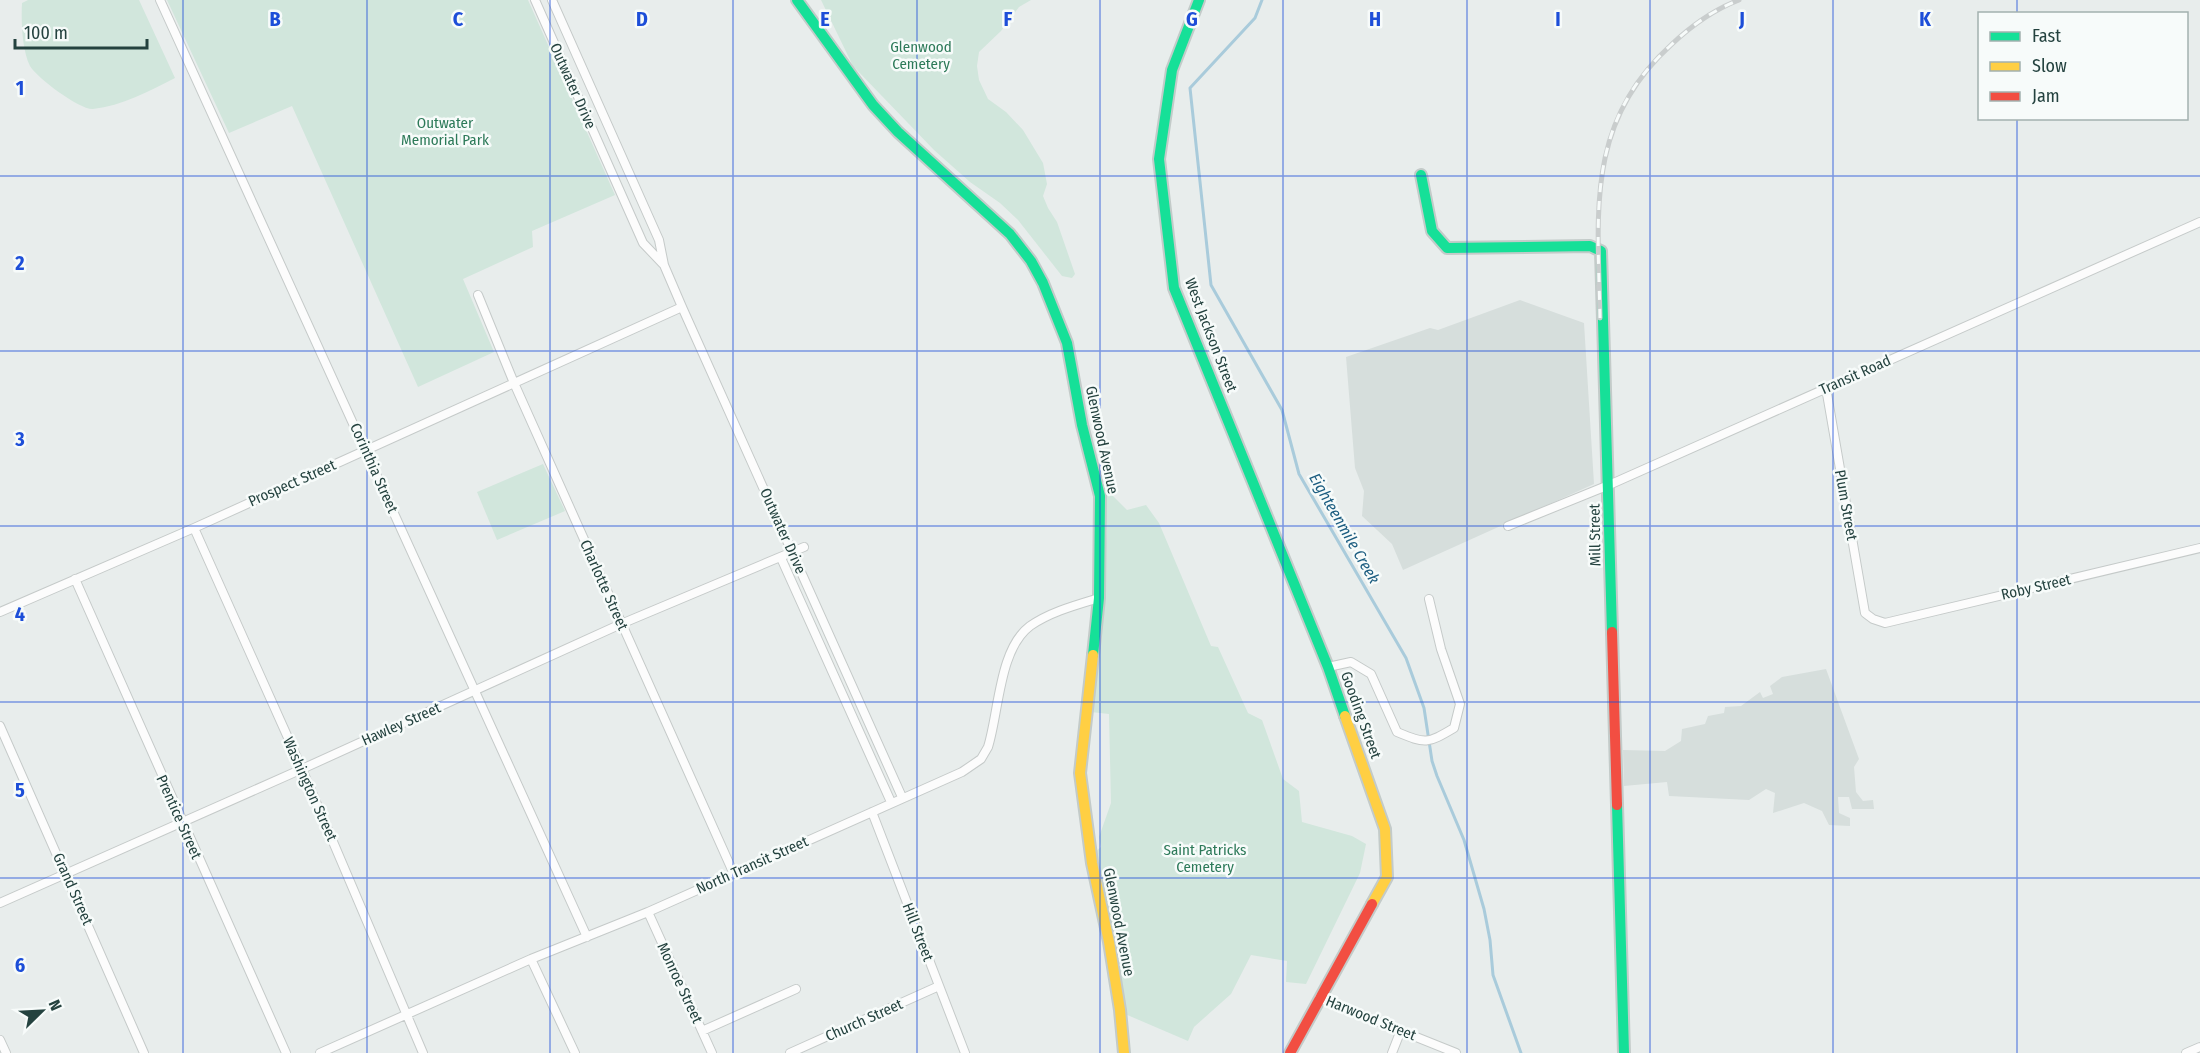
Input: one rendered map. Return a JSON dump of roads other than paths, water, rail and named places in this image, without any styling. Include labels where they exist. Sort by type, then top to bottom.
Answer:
[{"type":"street","name":"Corinthia Street","points":[[159,0],[587,937]]},
{"type":"street","name":"Outwater Drive","points":[[535,0],[643,243],[664,266]]},
{"type":"street","name":"Outwater Drive","points":[[552,0],[659,240],[664,266],[682,307],[902,797]]},
{"type":"street","name":"Glenwood Avenue","points":[[797,0],[873,105],[898,132],[1010,234],[1031,261],[1043,283],[1067,343],[1077,427],[1101,496],[1099,598],[1080,773],[1092,862],[1109,942],[1120,1010],[1124,1053]]},
{"type":"street","name":"West Jackson Street","points":[[1199,0],[1172,70],[1160,159],[1174,288],[1328,667]]},
{"type":"street","name":"Mill Street","points":[[1421,176],[1432,231],[1447,248],[1590,246],[1601,251],[1624,1053]]},
{"type":"street","name":"Transit Road","points":[[1508,526],[1609,485],[2200,222]]},
{"type":"street","name":"Charlotte Street","points":[[478,295],[514,383],[733,872]]},
{"type":"street","name":"Prospect Street","points":[[0,612],[194,528],[682,307]]},
{"type":"street","name":"Plum Street","points":[[1826,388],[1865,613],[1873,619]]},
{"type":"street","name":"Washington Street","points":[[194,528],[302,769],[423,1053]]},
{"type":"street","name":"Hawley Street","points":[[0,903],[621,624],[804,547]]},
{"type":"street","name":"Roby Street","points":[[1873,619],[1885,623],[2200,548]]},
{"type":"street","name":"Outwater Drive","points":[[781,558],[891,802]]},
{"type":"street","name":"Prentice Street","points":[[75,579],[286,1053]]},
{"type":"street","name":"North Transit Street","points":[[320,1053],[408,1016],[531,959],[648,912],[733,872],[962,772],[981,759],[991,738],[1008,660],[1016,642],[1025,630],[1049,615],[1099,598]]},
{"type":"street","name":"Gooding Street","points":[[1290,1053],[1387,877],[1385,829],[1328,667],[1351,662],[1371,674],[1397,732],[1420,742],[1434,740],[1454,728],[1460,704],[1441,648],[1429,599]]},
{"type":"street","name":"Grand Street","points":[[0,726],[144,1053]]},
{"type":"street","name":"Hill Street","points":[[872,812],[965,1053]]},
{"type":"street","name":"Monroe Street","points":[[648,912],[712,1053]]},
{"type":"street","points":[[531,959],[575,1053]]},
{"type":"street","name":"Church Street","points":[[790,1053],[939,986]]},
{"type":"street","points":[[702,1031],[796,989]]},
{"type":"street","name":"Harwood Street","points":[[1319,998],[1456,1053]]},
{"type":"street","points":[[1392,1053],[1401,1030]]},
{"type":"street","points":[[0,1040],[6,1053]]},
{"type":"street","points":[[2186,1053],[2200,1047]]},
{"type":"waterway","name":"Eighteenmile Creek","points":[[1262,0],[1255,18],[1190,88],[1211,285],[1282,410],[1299,474],[1406,658],[1424,708],[1432,761],[1464,840],[1484,909],[1493,975],[1521,1053]]},
{"type":"railway","points":[[1600,318],[1599,206],[1610,138],[1623,106],[1643,75],[1671,45],[1694,25],[1739,0]]},
{"type":"park label","name":"Glenwood Cemetery","points":[[921,56]]},
{"type":"park label","name":"Outwater Memorial Park","points":[[445,132]]},
{"type":"park label","name":"Saint Patricks Cemetery","points":[[1205,858]]}]
